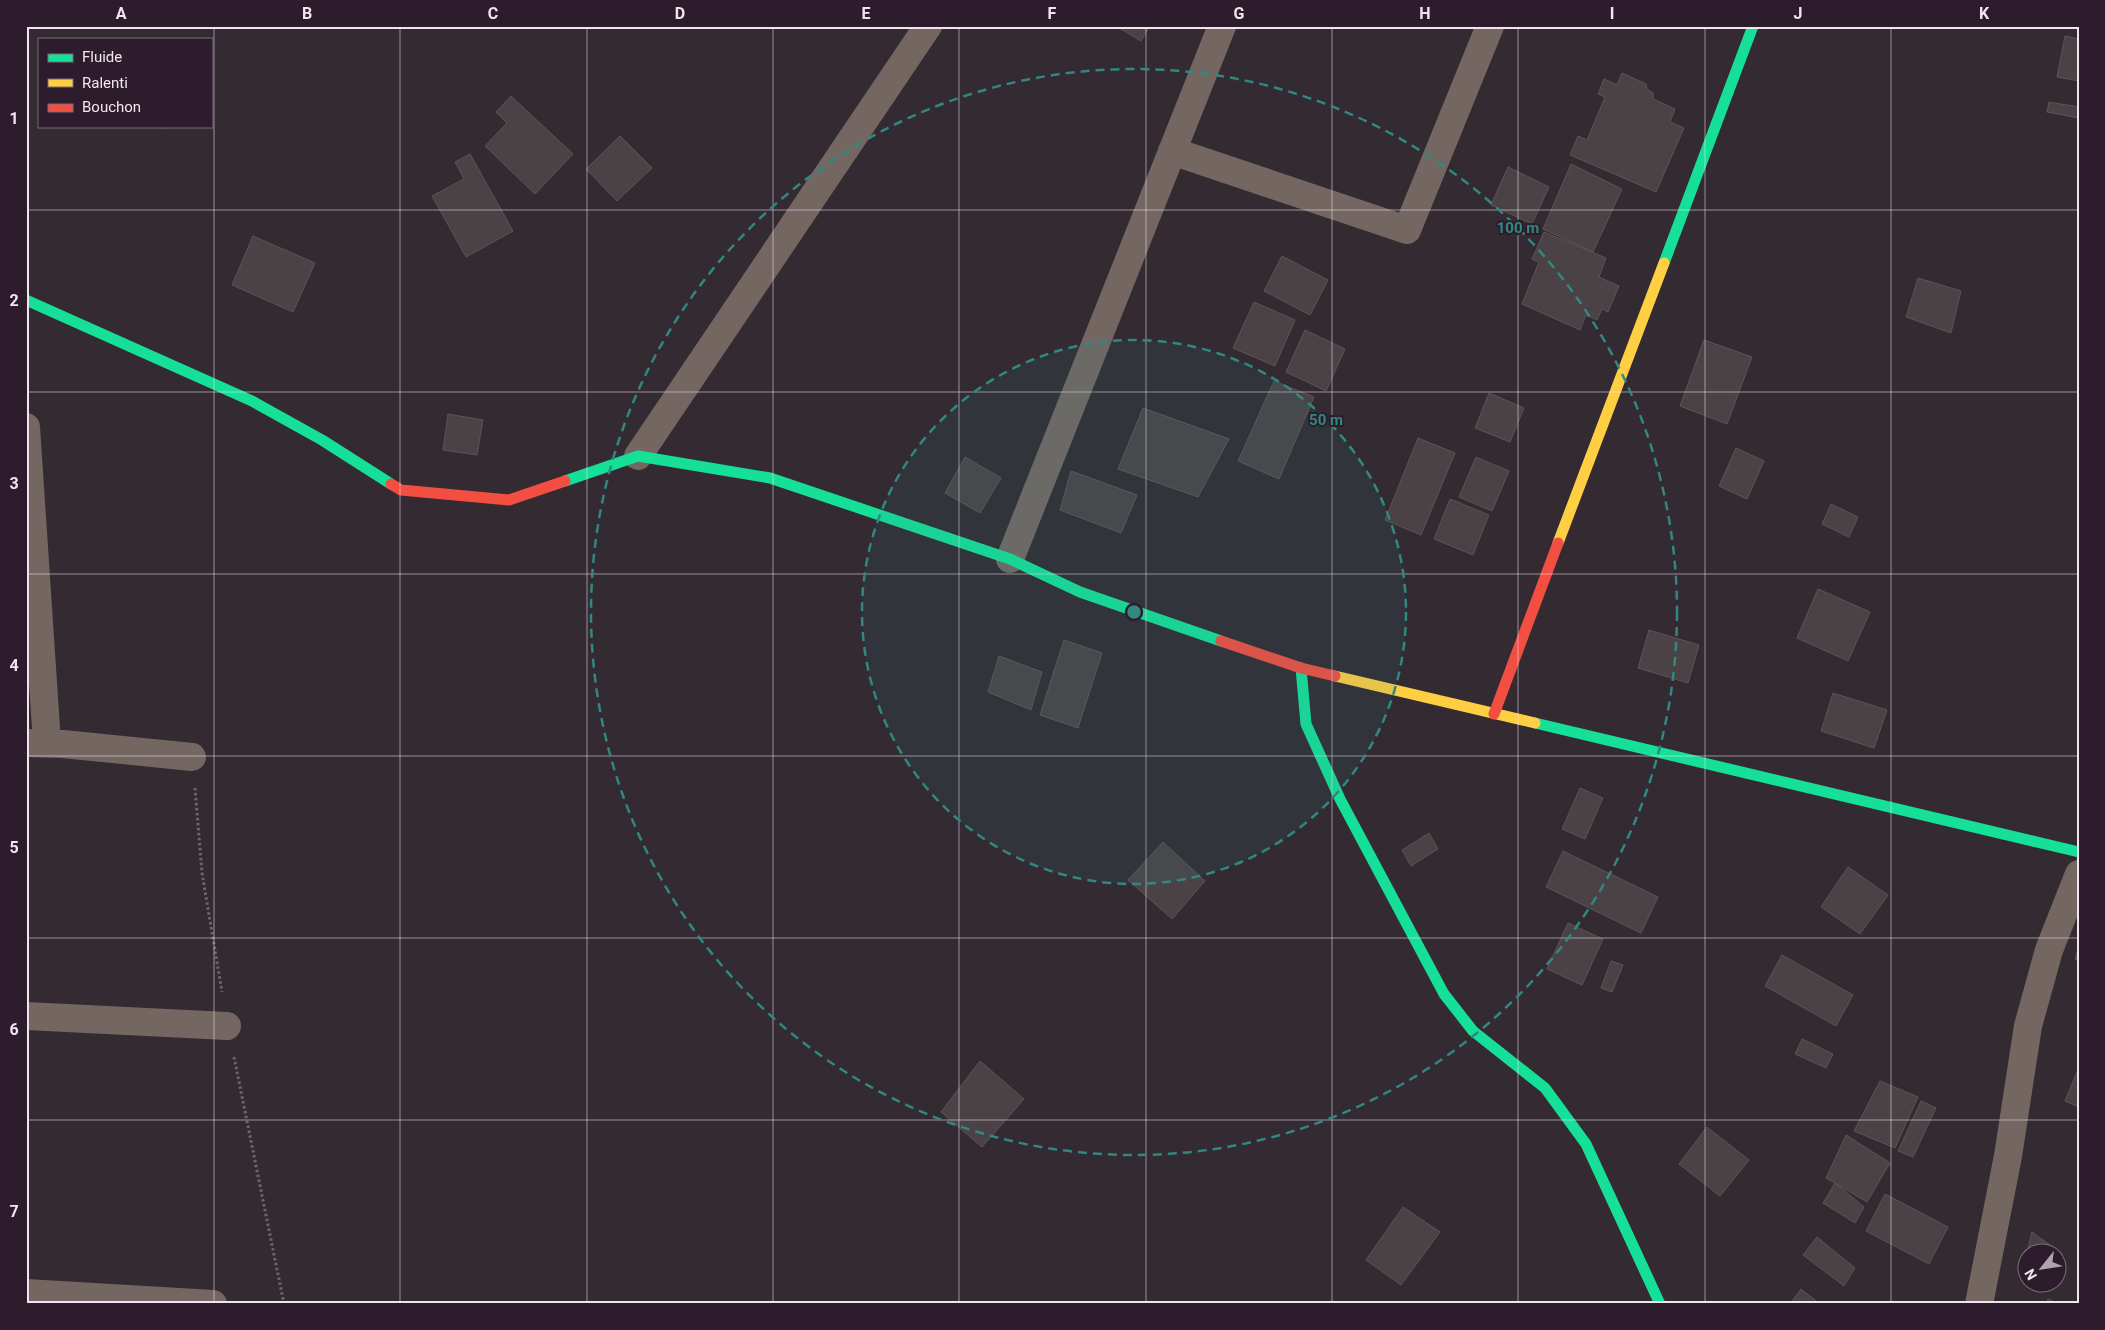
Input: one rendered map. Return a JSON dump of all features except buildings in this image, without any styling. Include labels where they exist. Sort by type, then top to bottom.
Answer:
[{"type":"street","points":[[638,456],[928,26]]},
{"type":"street","points":[[1010,559],[1222,26]]},
{"type":"street","points":[[1172,151],[1407,230],[1490,26]]},
{"type":"street","points":[[1494,714],[1753,26]]},
{"type":"street","points":[[26,300],[252,401],[322,440],[402,490],[509,500],[638,456],[770,478],[1010,559],[1080,592],[1302,668],[2079,852]]},
{"type":"street","points":[[26,428],[37,743],[192,757]]},
{"type":"street","points":[[1302,668],[1306,724],[1340,799],[1444,994],[1473,1031],[1514,1061],[1545,1088],[1586,1144],[1660,1304]]},
{"type":"street","points":[[1979,1304],[2008,1156],[2028,1026],[2049,950],[2079,874]]},
{"type":"street","points":[[26,1016],[227,1026]]},
{"type":"street","points":[[26,1293],[214,1304]]},
{"type":"path","points":[[192,757],[202,873],[227,1026],[284,1304]]},
{"type":"traffic: fast","points":[[1664,263],[1753,26]]},
{"type":"traffic: fast","points":[[26,300],[252,401],[322,440],[391,484]]},
{"type":"traffic: fast","points":[[565,481],[638,456],[770,478],[1010,559],[1080,592],[1221,641]]},
{"type":"traffic: fast","points":[[1301,668],[1306,724],[1340,799],[1444,994],[1473,1031],[1545,1088],[1586,1144],[1660,1304]]},
{"type":"traffic: fast","points":[[1535,723],[2079,852]]},
{"type":"traffic: slow","points":[[1558,543],[1664,263]]},
{"type":"traffic: slow","points":[[1335,676],[1535,723]]},
{"type":"traffic: jam","points":[[391,484],[401,490],[509,500],[565,481]]},
{"type":"traffic: jam","points":[[1494,714],[1558,543]]},
{"type":"traffic: jam","points":[[1221,641],[1301,668],[1335,676]]}]
